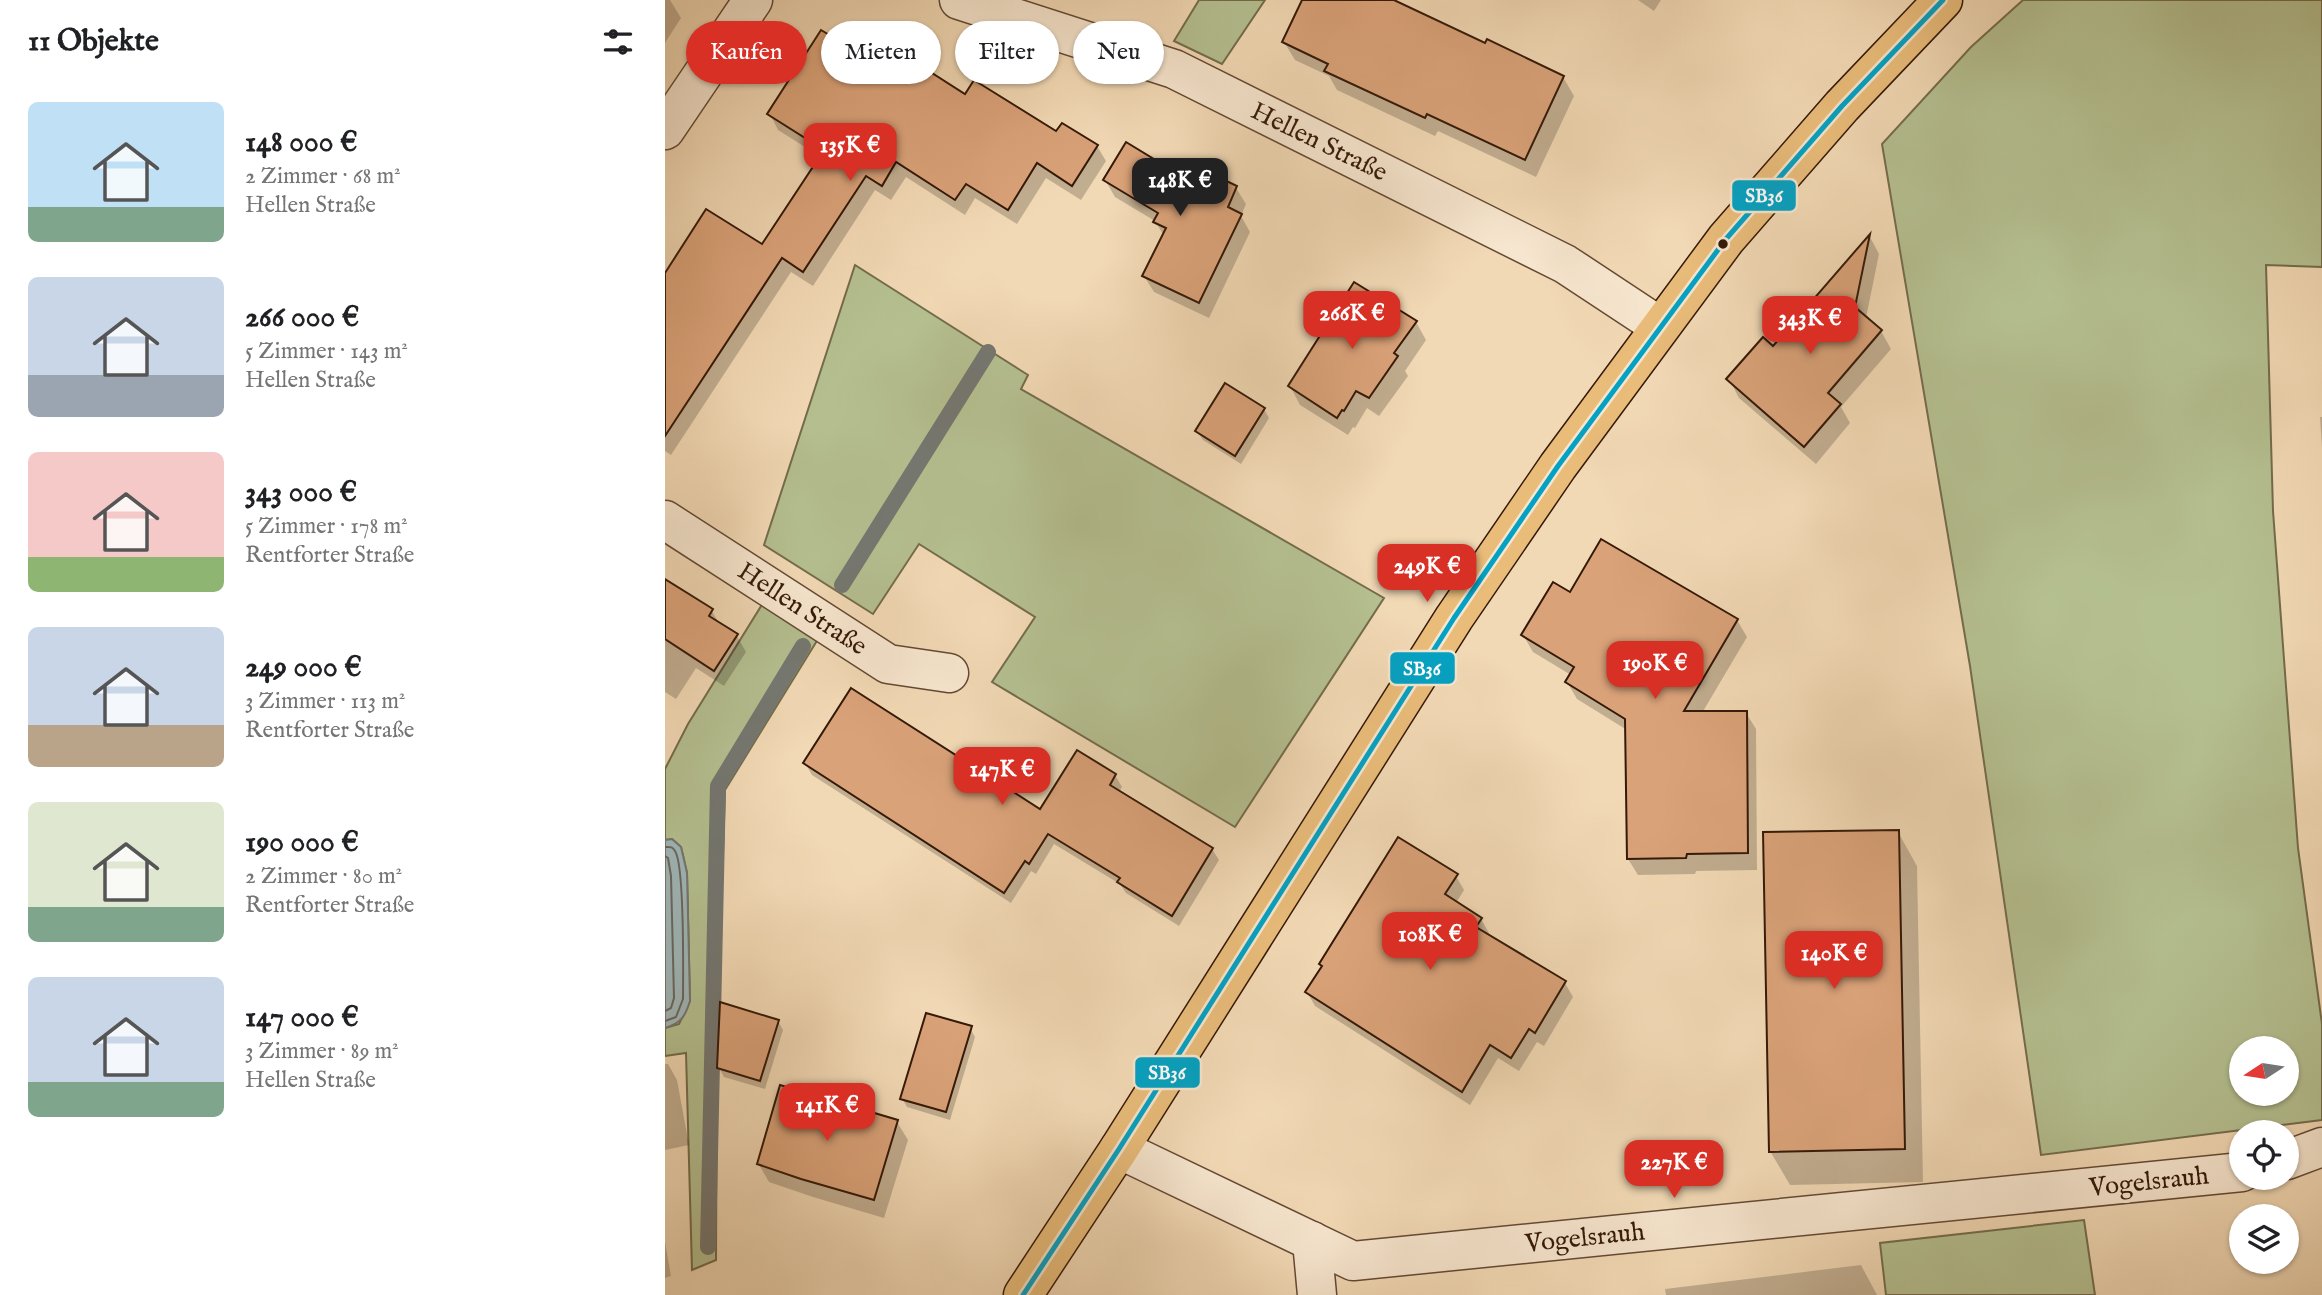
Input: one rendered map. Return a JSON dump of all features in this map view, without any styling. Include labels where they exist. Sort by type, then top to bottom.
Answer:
[{"type":"main road","points":[[1023,1295],[1119,1149],[1454,618],[1558,466],[1726,239],[1842,106],[1943,0]]},
{"type":"street","points":[[665,130],[753,0]]},
{"type":"street","name":"Hellen Straße","points":[[959,0],[1174,69],[1565,264],[1659,326]]},
{"type":"street","name":"Hellen Straße","points":[[665,520],[888,664],[949,673]]},
{"type":"street","points":[[2299,1156],[2322,1147]]},
{"type":"street","name":"Vogelsrauh","points":[[1119,1149],[1353,1261],[2229,1173]]},
{"type":"street","points":[[1313,1241],[1317,1295]]},
{"type":"green space","points":[[1199,0],[1265,0],[1222,64],[1174,41]]},
{"type":"green space","points":[[2023,0],[2322,0],[2322,267],[2266,265],[2273,511],[2298,848],[2322,1024],[2322,1120],[2299,1123],[2299,1120],[2229,1120],[2229,1132],[2041,1155],[1970,666],[1882,144],[1971,47]]},
{"type":"green space","points":[[855,265],[1028,375],[1021,389],[1384,598],[1235,827],[992,682],[1035,617],[919,544],[873,614],[764,545]]},
{"type":"green space","points":[[763,603],[818,639],[725,790],[717,1046],[716,1260],[692,1270],[686,1053],[665,1056],[665,1028],[679,1024],[690,1001],[687,873],[681,847],[672,839],[665,840],[665,769],[688,724]]},
{"type":"green space","points":[[2084,1220],[2095,1295],[1886,1295],[1880,1243]]},
{"type":"water","points":[[672,839],[681,847],[687,873],[690,1001],[682,1019],[665,1028],[665,840]]},
{"type":"building","points":[[1302,0],[1394,0],[1485,43],[1487,39],[1564,76],[1525,160],[1427,114],[1425,118],[1324,71],[1328,64],[1282,42]]},
{"type":"building","points":[[821,30],[821,84],[941,84],[941,79],[965,94],[971,84],[980,84],[1056,131],[1062,123],[1098,145],[1072,186],[1037,163],[1008,210],[966,184],[955,200],[896,162],[882,186],[866,176],[803,272],[782,258],[665,436],[665,273],[706,209],[762,244],[824,150],[767,114],[786,84],[807,84],[807,52]]},
{"type":"building","points":[[1126,142],[1177,173],[1183,160],[1237,186],[1228,207],[1242,214],[1199,303],[1142,276],[1166,228],[1153,222],[1158,213],[1103,180]]},
{"type":"building","points":[[1870,234],[1855,307],[1882,330],[1828,393],[1841,404],[1804,447],[1726,379],[1763,337],[1773,346]]},
{"type":"building","points":[[1354,282],[1417,321],[1394,353],[1398,356],[1369,398],[1356,391],[1337,418],[1288,386]]},
{"type":"building","points":[[1225,383],[1265,408],[1235,456],[1195,431]]},
{"type":"building","points":[[1601,539],[1738,619],[1684,711],[1747,711],[1748,853],[1627,859],[1625,719],[1565,682],[1574,667],[1521,635],[1553,582],[1570,592]]},
{"type":"building","points":[[665,579],[713,609],[709,616],[738,634],[714,671],[665,639]]},
{"type":"building","points":[[851,688],[1040,809],[1077,750],[1116,774],[1110,785],[1213,848],[1172,916],[1117,882],[1120,878],[1048,834],[1029,864],[1025,861],[1004,893],[803,763]]},
{"type":"building","points":[[1899,830],[1905,1149],[1769,1152],[1763,832]]},
{"type":"building","points":[[1398,837],[1458,874],[1445,894],[1482,918],[1476,927],[1566,981],[1535,1033],[1529,1029],[1511,1058],[1490,1045],[1462,1092],[1305,992],[1322,966],[1319,964]]},
{"type":"building","points":[[720,1002],[779,1020],[760,1081],[717,1068]]},
{"type":"building","points":[[926,1013],[972,1026],[946,1112],[900,1099]]},
{"type":"building","points":[[780,1085],[898,1120],[874,1200],[757,1164]]},
{"type":"waterway","points":[[842,585],[988,352]]},
{"type":"waterway","points":[[708,1247],[718,786],[803,646]]},
{"type":"transit line","name":"SB36","points":[[1023,1295],[1119,1149],[1454,618],[1558,466],[1726,239],[1842,106],[1943,0]]}]
